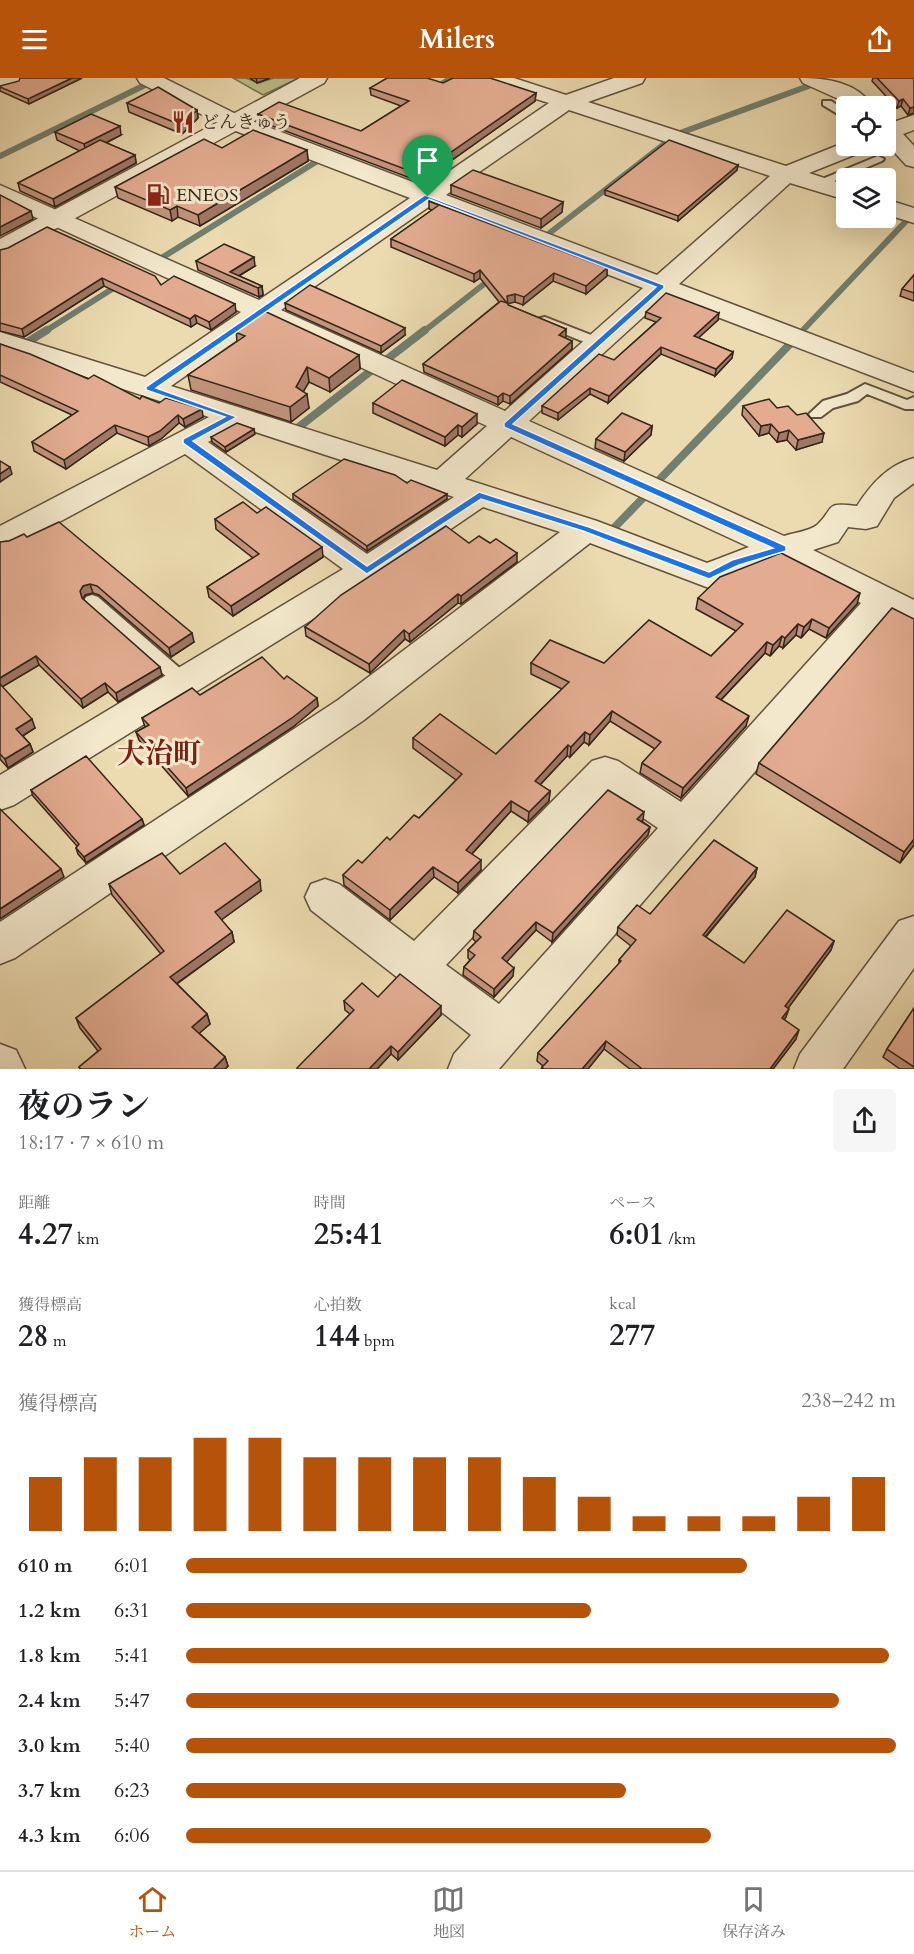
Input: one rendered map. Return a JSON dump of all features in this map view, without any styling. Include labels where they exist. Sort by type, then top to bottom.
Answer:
[{"type":"street","points":[[0,83],[11,78]]},
{"type":"street","points":[[0,249],[316,78]]},
{"type":"street","points":[[493,78],[836,190]]},
{"type":"street","points":[[149,388],[566,102],[634,78]]},
{"type":"street","points":[[811,78],[838,96]]},
{"type":"street","points":[[836,78],[847,96]]},
{"type":"street","points":[[153,79],[236,123],[914,383]]},
{"type":"street","points":[[896,134],[914,160]]},
{"type":"street","points":[[443,482],[786,174],[836,154]]},
{"type":"street","points":[[0,192],[56,220],[783,549],[899,607],[686,825],[470,1069]]},
{"type":"street","points":[[896,210],[914,216]]},
{"type":"street","points":[[0,362],[13,343],[232,417],[586,529],[709,576],[735,563],[827,534],[840,515],[866,518],[882,491],[914,468]]},
{"type":"street","points":[[0,540],[232,417]]},
{"type":"street","points":[[187,441],[367,570]]},
{"type":"street","points":[[2,790],[367,570],[479,495]]},
{"type":"street","points":[[0,945],[351,710],[586,529]]},
{"type":"street","points":[[416,967],[605,772],[686,825]]},
{"type":"street","points":[[325,897],[502,1034]]},
{"type":"street","points":[[816,1069],[914,933]]},
{"type":"street","points":[[0,1065],[3,1069]]},
{"type":"lane","points":[[827,103],[836,104]]},
{"type":"lane","points":[[816,184],[878,159]]},
{"type":"lane","points":[[530,315],[599,343]]},
{"type":"lane","points":[[816,414],[824,404],[856,398],[865,388],[910,406],[914,401]]},
{"type":"lane","points":[[92,601],[184,682]]},
{"type":"green space","points":[[233,78],[246,78],[259,83],[274,78],[299,78],[263,95]]},
{"type":"building","points":[[20,78],[72,78],[28,99],[0,87],[19,81]]},
{"type":"building","points":[[387,78],[427,78],[443,83],[453,78],[490,78],[536,93],[441,159],[448,162],[426,177],[258,114],[279,102],[361,131],[409,101],[370,88]]},
{"type":"building","points":[[877,78],[914,78],[914,107],[910,108],[903,99],[899,101]]},
{"type":"building","points":[[158,87],[197,110],[181,125],[127,103]]},
{"type":"building","points":[[91,114],[120,126],[84,144],[55,132]]},
{"type":"building","points":[[253,130],[307,150],[198,215],[177,206],[170,210],[115,187],[204,139],[222,148]]},
{"type":"building","points":[[100,140],[135,155],[53,199],[18,183]]},
{"type":"building","points":[[669,140],[738,165],[678,216],[605,190]]},
{"type":"building","points":[[473,170],[563,202],[541,219],[451,185]]},
{"type":"building","points":[[0,195],[31,211],[0,227]]},
{"type":"building","points":[[429,201],[607,268],[586,286],[554,273],[524,297],[515,294],[507,296],[508,305],[566,329],[559,335],[572,341],[510,396],[503,393],[498,397],[423,364],[501,301],[507,303],[480,270],[474,274],[391,239],[439,205]]},
{"type":"building","points":[[47,227],[155,276],[161,285],[174,276],[235,304],[209,322],[195,315],[190,319],[102,278],[22,329],[0,323],[0,250]]},
{"type":"building","points":[[224,244],[254,257],[230,272],[262,286],[258,288],[196,261]]},
{"type":"building","points":[[914,275],[914,293],[902,289]]},
{"type":"building","points":[[310,285],[405,328],[381,346],[285,303]]},
{"type":"building","points":[[666,293],[719,313],[694,336],[733,352],[716,369],[661,347],[609,396],[590,388],[558,413],[542,406],[599,354],[614,360],[661,318],[646,312]]},
{"type":"building","points":[[262,310],[359,355],[329,378],[307,367],[296,387],[307,394],[290,407],[188,375],[245,336],[235,332],[238,329],[236,328]]},
{"type":"building","points":[[0,344],[88,379],[94,375],[140,399],[142,396],[159,403],[166,398],[202,409],[183,419],[178,415],[160,431],[148,437],[115,425],[64,460],[32,442],[78,411],[0,375]]},
{"type":"building","points":[[402,380],[477,414],[462,427],[458,425],[445,437],[373,403]]},
{"type":"building","points":[[769,399],[777,408],[788,406],[797,415],[806,413],[824,433],[798,440],[789,430],[779,433],[771,424],[761,426],[743,406]]},
{"type":"building","points":[[622,413],[652,426],[625,452],[596,439]]},
{"type":"building","points":[[237,423],[254,429],[225,447],[211,437]]},
{"type":"building","points":[[344,459],[395,475],[407,483],[411,480],[447,494],[367,546],[293,494]]},
{"type":"building","points":[[0,461],[10,467],[0,474]]},
{"type":"building","points":[[243,502],[257,513],[266,507],[322,547],[231,606],[207,587],[259,554],[215,519]]},
{"type":"building","points":[[59,522],[192,633],[169,648],[97,586],[90,584],[83,586],[80,591],[82,598],[160,667],[116,693],[105,683],[81,699],[36,656],[0,678],[0,542],[9,541],[24,534],[27,537]]},
{"type":"building","points":[[446,526],[469,543],[479,536],[490,543],[496,539],[517,553],[461,596],[458,594],[409,634],[404,630],[369,664],[305,627],[341,595]]},
{"type":"building","points":[[781,553],[860,593],[829,628],[812,619],[804,627],[798,624],[785,638],[782,636],[773,645],[767,642],[716,697],[749,716],[683,788],[642,763],[661,742],[612,711],[590,735],[585,732],[571,747],[568,745],[535,781],[550,791],[529,812],[511,801],[466,850],[481,860],[458,883],[433,867],[390,910],[343,875],[358,860],[362,863],[387,837],[390,840],[414,815],[419,818],[462,774],[413,738],[440,714],[496,754],[569,682],[531,663],[550,640],[604,663],[649,620],[711,656],[743,624],[698,598],[720,577]]},
{"type":"building","points":[[892,608],[914,619],[914,839],[904,852],[759,763]]},
{"type":"building","points":[[262,657],[284,679],[287,676],[317,698],[292,718],[186,788],[136,732],[149,725],[142,718],[192,688],[200,695]]},
{"type":"building","points":[[0,684],[32,719],[16,729],[30,744],[5,759],[0,754]]},
{"type":"building","points":[[86,756],[142,819],[84,857],[76,848],[79,844],[31,790]]},
{"type":"building","points":[[608,790],[644,812],[637,819],[650,827],[553,933],[536,922],[502,958],[514,968],[494,989],[464,967],[475,955],[468,950],[481,937],[474,931]]},
{"type":"building","points":[[0,809],[61,869],[0,909]]},
{"type":"building","points":[[714,840],[757,868],[703,935],[744,963],[787,910],[834,941],[785,1006],[789,1009],[782,1018],[799,1030],[770,1069],[640,1069],[606,1041],[582,1069],[544,1069],[542,1067],[548,1061],[538,1053],[621,961],[619,960],[636,940],[618,927],[637,905],[650,914]]},
{"type":"building","points":[[225,843],[260,880],[215,912],[232,932],[170,977],[207,1014],[192,1027],[225,1057],[213,1069],[81,1069],[79,1067],[101,1049],[76,1018],[164,951],[109,884],[162,853],[180,874]]},
{"type":"building","points":[[400,974],[441,1006],[398,1052],[391,1046],[369,1069],[297,1068],[354,1010],[344,1001],[362,983],[378,997]]},
{"type":"building","points":[[914,1008],[914,1067],[887,1049]]},
{"type":"waterway","points":[[434,89],[451,78]]},
{"type":"waterway","points":[[680,133],[814,84]]},
{"type":"waterway","points":[[0,156],[145,85]]},
{"type":"waterway","points":[[547,235],[668,141]]},
{"type":"waterway","points":[[163,257],[319,160]]},
{"type":"waterway","points":[[804,329],[908,219]]},
{"type":"waterway","points":[[423,332],[493,277]]},
{"type":"waterway","points":[[44,332],[120,284]]},
{"type":"waterway","points":[[26,343],[47,330]]},
{"type":"waterway","points":[[386,360],[425,330]]},
{"type":"waterway","points":[[659,480],[791,343]]},
{"type":"waterway","points":[[291,428],[295,430],[372,370]]},
{"type":"waterway","points":[[607,531],[610,532],[645,496]]},
{"type":"place","name":"どんきゅう","points":[[183,122]]},
{"type":"place","name":"ENEOS","points":[[158,195]]},
{"type":"district","name":"大治町","points":[[159,754]]},
{"type":"route","points":[[428,197],[662,286],[507,425],[783,549],[735,563],[709,576],[586,529],[479,495],[367,570],[187,441],[232,417],[149,388],[428,197]]}]
